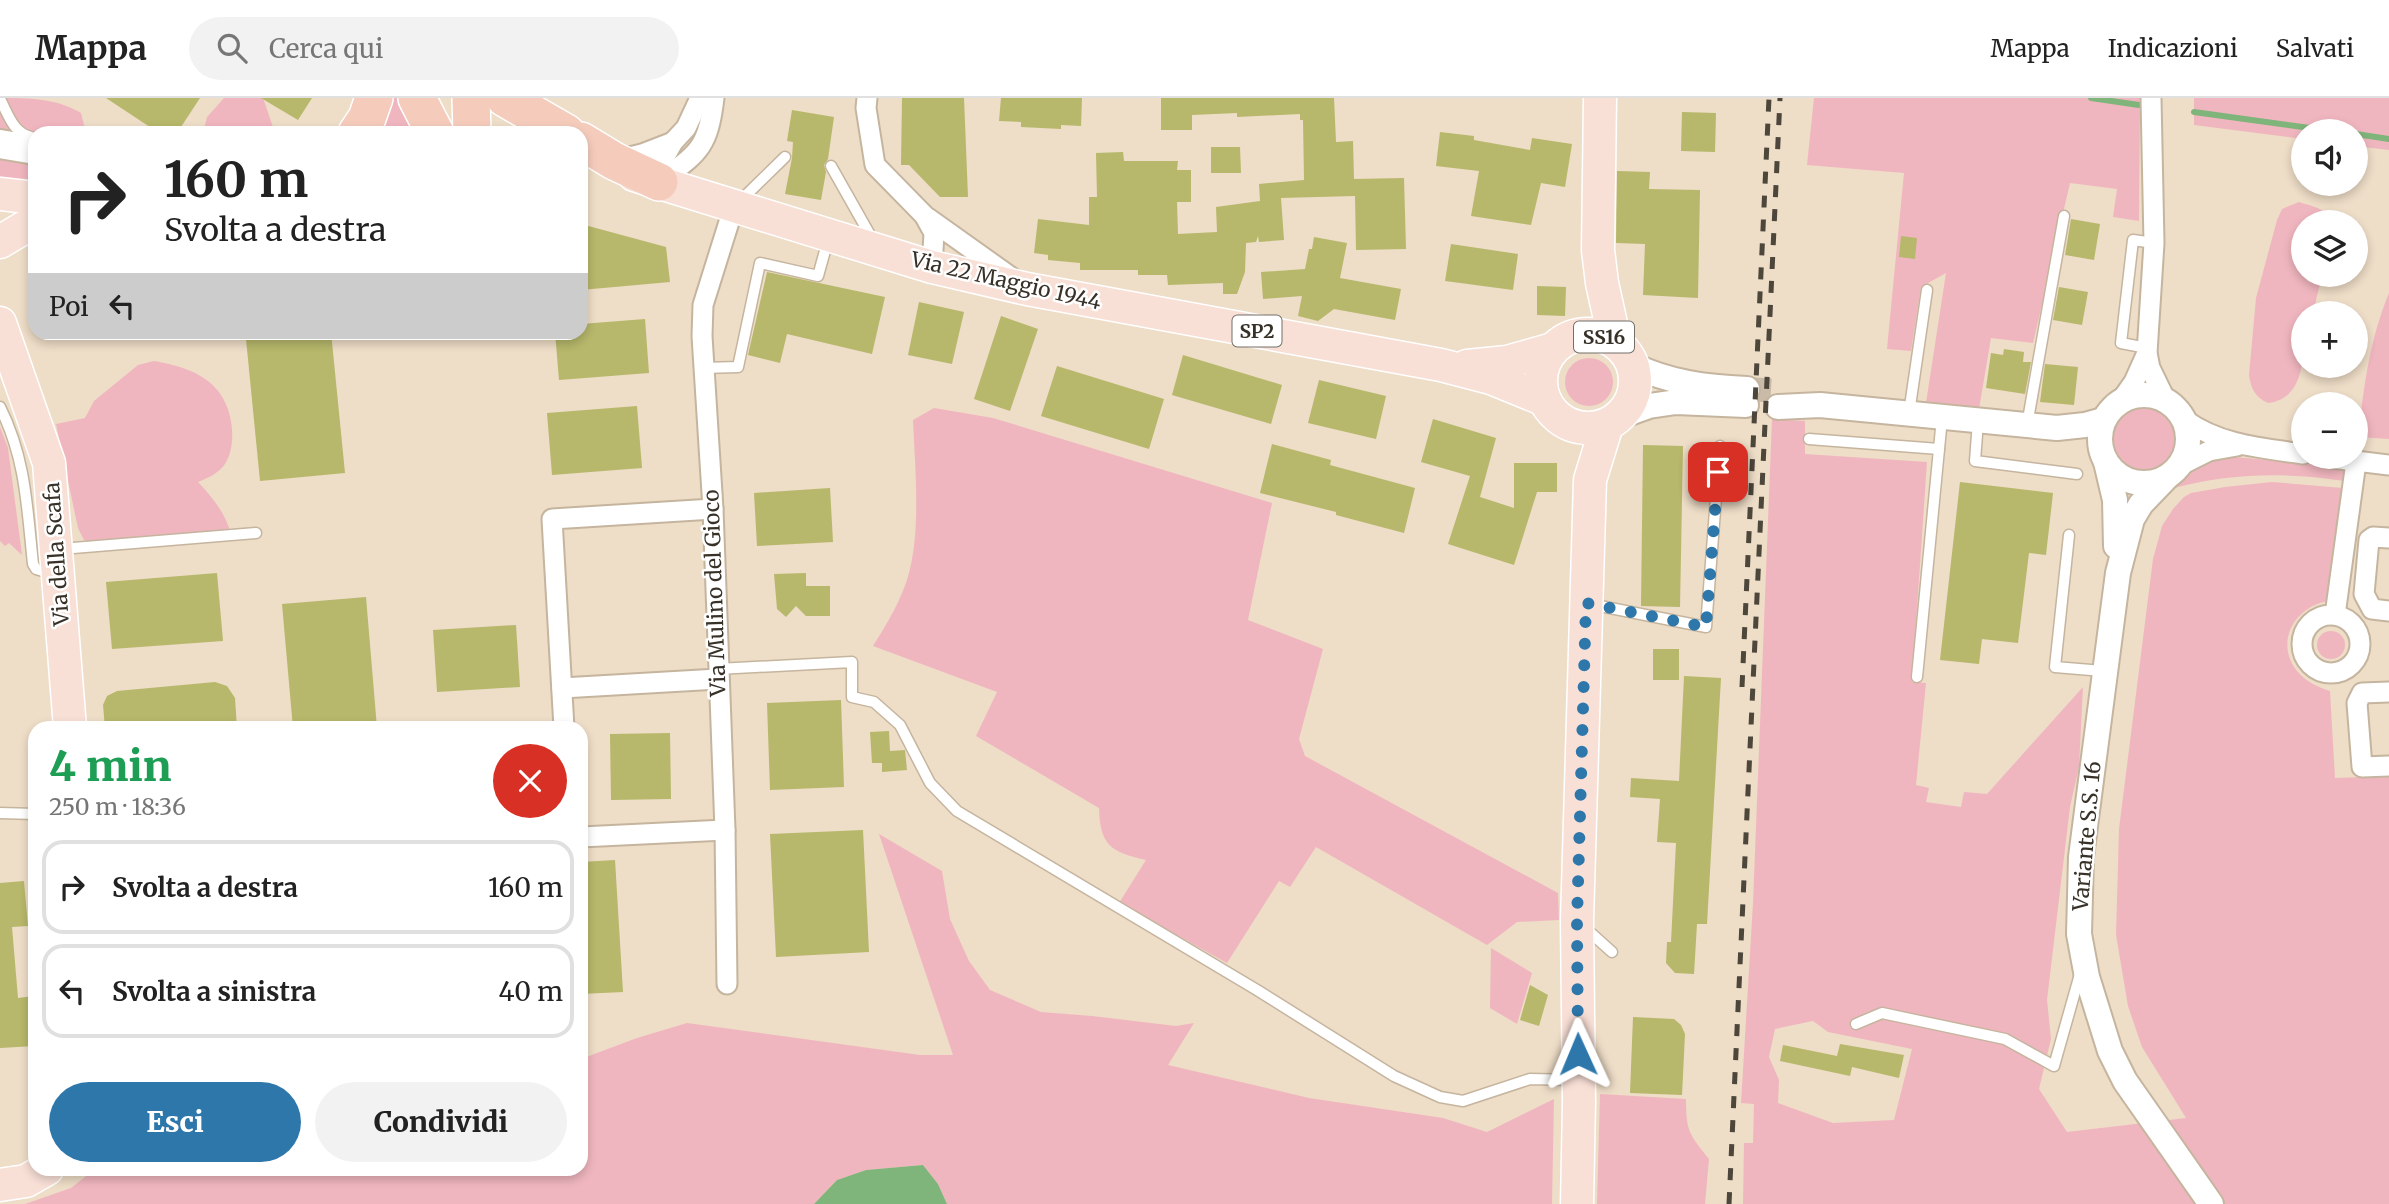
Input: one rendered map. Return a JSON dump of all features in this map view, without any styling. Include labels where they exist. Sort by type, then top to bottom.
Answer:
[{"type":"highway","points":[[362,126],[374,98]]},
{"type":"highway","points":[[417,98],[431,126]]},
{"type":"highway","points":[[471,98],[472,126]]},
{"type":"highway","points":[[505,98],[554,126]]},
{"type":"highway","points":[[588,148],[601,162],[659,182]]},
{"type":"main road","name":"SS16","points":[[1577,1204],[1577,921],[1590,480],[1614,420],[1629,405],[1636,379],[1624,353],[1602,283],[1598,250],[1600,98]]},
{"type":"main road","points":[[0,144],[28,149]]},
{"type":"main road","name":"Via 22 Maggio 1944","points":[[659,182],[932,267],[1027,289],[1441,365],[1491,378],[1553,410]]},
{"type":"main road","points":[[0,194],[28,197]]},
{"type":"main road","points":[[0,242],[28,225]]},
{"type":"main road","name":"SS16","points":[[1590,480],[1541,387],[1541,373],[1545,360],[1562,343],[1589,290],[1598,250]]},
{"type":"main road","name":"Via della Scafa","points":[[0,323],[6,405]]},
{"type":"main road","name":"SS16","points":[[1562,343],[1593,334],[1624,353]]},
{"type":"main road","name":"Via 22 Maggio 1944","points":[[1441,365],[1500,363],[1525,359],[1562,343]]},
{"type":"main road","name":"Via della Scafa","points":[[0,355],[6,405],[49,463],[69,721]]},
{"type":"main road","points":[[1553,410],[1584,428],[1614,420]]},
{"type":"main road","points":[[0,1185],[26,1181],[35,1176]]},
{"type":"street","points":[[659,182],[664,159],[673,142],[686,128],[700,98]]},
{"type":"street","points":[[659,182],[696,154],[707,136],[714,98]]},
{"type":"street","points":[[867,98],[875,164],[924,215],[1027,289]]},
{"type":"street","points":[[2151,98],[2154,243],[2147,351],[2150,369],[2165,400]]},
{"type":"street","points":[[601,162],[642,155],[673,142]]},
{"type":"street","points":[[696,154],[699,178],[721,202]]},
{"type":"street","name":"Via Mulino del Gioco","points":[[721,202],[703,305],[703,368],[713,509],[725,830],[727,984]]},
{"type":"street","points":[[924,215],[934,233],[932,267]]},
{"type":"street","points":[[2104,459],[2099,438],[2103,420],[2111,408],[2123,399],[2134,382],[2147,351]]},
{"type":"street","points":[[1614,420],[1649,406],[1747,397],[1655,375],[1624,353]]},
{"type":"street","points":[[2123,399],[2151,395],[2165,400],[2176,408],[2185,420],[2208,434],[2245,446],[2291,452]]},
{"type":"street","points":[[1778,399],[2057,428],[2076,427],[2103,420]]},
{"type":"street","points":[[2173,471],[2188,443],[2185,420]]},
{"type":"street","points":[[2057,428],[2086,440],[2115,472],[2126,480],[2140,483],[2153,482],[2209,451],[2245,446]]},
{"type":"street","name":"Variante S.S. 16","points":[[2104,459],[2115,500],[2117,533],[2113,603]]},
{"type":"street","points":[[2368,463],[2389,465]]},
{"type":"street","points":[[2335,615],[2355,469]]},
{"type":"street","name":"Variante S.S. 16","points":[[2173,471],[2141,504],[2132,520],[2121,559],[2081,857],[2079,934],[2095,1008],[2110,1051],[2125,1082],[2211,1204]]},
{"type":"street","points":[[564,721],[552,519],[713,509]]},
{"type":"street","points":[[2389,538],[2373,537],[2368,540],[2364,594],[2372,609],[2389,611]]},
{"type":"street","points":[[562,688],[718,674]]},
{"type":"street","points":[[2389,692],[2362,693],[2357,703],[2362,767],[2389,766]]},
{"type":"street","points":[[588,837],[725,830]]},
{"type":"lane","points":[[0,99],[14,126],[28,136]]},
{"type":"lane","points":[[721,202],[785,157]]},
{"type":"lane","points":[[831,166],[880,251]]},
{"type":"lane","points":[[2026,425],[2064,216]]},
{"type":"lane","points":[[703,368],[738,367],[760,263],[818,276],[829,236]]},
{"type":"lane","points":[[2147,351],[2121,343],[2133,240],[2154,243]]},
{"type":"lane","points":[[1909,414],[1927,290]]},
{"type":"lane","points":[[1917,677],[1942,417]]},
{"type":"lane","points":[[1978,421],[1975,461],[2077,474]]},
{"type":"lane","points":[[1809,439],[1939,449]]},
{"type":"lane","points":[[1586,603],[1706,627],[1720,446]]},
{"type":"lane","points":[[58,563],[256,533]]},
{"type":"lane","points":[[2070,535],[2055,667],[2104,671]]},
{"type":"lane","points":[[718,674],[852,662],[852,697],[874,702],[900,725],[930,783],[957,810],[1246,983],[1394,1076],[1440,1097],[1463,1101],[1530,1079],[1579,1091]]},
{"type":"lane","points":[[0,813],[28,814]]},
{"type":"lane","points":[[1577,921],[1612,952]]},
{"type":"lane","points":[[1856,1024],[1882,1013],[1992,1036],[2005,1039],[2054,1066],[2084,961]]},
{"type":"shaded area","points":[[0,98],[22,98],[62,104],[81,113],[84,126],[28,126],[28,139],[0,134]]},
{"type":"shaded area","points":[[224,98],[263,98],[273,126],[205,126],[207,117]]},
{"type":"shaded area","points":[[393,98],[401,98],[417,126],[380,126]]},
{"type":"shaded area","points":[[1814,98],[2140,98],[2139,221],[2113,217],[2117,189],[2070,183],[2033,343],[1991,338],[1979,409],[1926,403],[1946,273],[1921,287],[1911,351],[1887,349],[1904,173],[1807,165]]},
{"type":"shaded area","points":[[2194,98],[2389,98],[2389,150],[2368,147],[2368,119],[2291,119],[2291,137],[2194,125]]},
{"type":"shaded area","points":[[0,149],[28,155],[28,192],[0,186]]},
{"type":"shaded area","points":[[2299,202],[2320,210],[2291,210],[2291,287],[2319,287],[2316,301],[2291,301],[2291,378],[2298,378],[2291,391],[2282,399],[2268,403],[2254,392],[2249,375],[2256,298],[2282,209]]},
{"type":"shaded area","points":[[2389,293],[2389,439],[2368,438],[2368,392],[2364,392],[2382,311]]},
{"type":"shaded area","points":[[1589,358],[1606,365],[1613,382],[1606,399],[1589,406],[1572,399],[1565,382],[1572,365]]},
{"type":"shaded area","points":[[154,361],[200,376],[215,387],[225,402],[232,429],[229,456],[220,470],[198,482],[217,505],[230,531],[94,543],[84,540],[78,528],[56,424],[85,418],[94,401],[138,365]]},
{"type":"shaded area","points":[[2144,404],[2164,410],[2174,420],[2180,440],[2174,460],[2164,470],[2144,476],[2124,470],[2114,460],[2108,440],[2114,420],[2124,410]]},
{"type":"shaded area","points":[[934,408],[993,418],[1272,503],[1248,620],[1323,649],[1299,739],[1305,756],[1558,893],[1559,920],[1517,922],[1487,945],[1316,847],[1290,887],[1279,881],[1227,963],[1119,903],[1146,860],[1124,854],[1110,845],[1102,831],[1099,808],[976,736],[997,692],[873,646],[902,592],[913,555],[916,497],[913,420]]},
{"type":"shaded area","points":[[1772,419],[1805,421],[1805,454],[1927,462],[1912,682],[1926,683],[1916,785],[1929,788],[1926,802],[1961,807],[1964,792],[1987,794],[2083,687],[2079,767],[2070,807],[2047,1000],[2051,1039],[2039,1089],[2067,1132],[2186,1118],[2142,1047],[2128,1006],[2116,935],[2119,829],[2153,559],[2162,526],[2173,509],[2191,493],[2272,482],[2343,488],[2329,601],[2306,610],[2298,618],[2288,637],[2288,649],[2290,660],[2301,675],[2312,684],[2330,691],[2335,778],[2389,776],[2389,1204],[1743,1204],[1744,1143],[1753,1143],[1754,1104],[1741,1103],[1753,903]],"holes":[[[1813,1021],[1828,1032],[1912,1049],[1894,1120],[1833,1123],[1778,1103],[1779,1080],[1769,1057],[1775,1029]]]},
{"type":"shaded area","points":[[0,427],[8,448],[22,555],[9,543],[5,546],[0,541]]},
{"type":"shaded area","points":[[2223,456],[2291,462],[2291,469],[2345,469],[2344,481],[2280,475],[2217,479],[2174,488],[2189,468]]},
{"type":"shaded area","points":[[2331,631],[2341,635],[2345,645],[2341,655],[2331,659],[2321,655],[2317,645],[2321,635]]},
{"type":"shaded area","points":[[879,834],[942,871],[950,919],[969,961],[990,990],[1041,1012],[1176,1026],[1194,1023],[1168,1065],[1309,1098],[1443,1118],[1487,1132],[1554,1099],[1552,1204],[947,1204],[938,1184],[923,1165],[866,1170],[837,1180],[814,1204],[25,1204],[71,1188],[86,1176],[588,1176],[588,1056],[687,1023],[920,1055],[953,1055]]},
{"type":"shaded area","points":[[1491,948],[1532,973],[1517,1024],[1490,1008]]},
{"type":"shaded area","points":[[1600,1094],[1686,1099],[1690,1132],[1709,1159],[1705,1204],[1597,1204]]},
{"type":"shaded area","points":[[923,1165],[938,1184],[947,1204],[814,1204],[837,1180],[866,1170]]},
{"type":"building","points":[[106,98],[200,98],[182,126],[148,126]]},
{"type":"building","points":[[261,98],[312,98],[298,120]]},
{"type":"building","points":[[902,98],[964,98],[968,197],[940,197],[909,165],[901,165]]},
{"type":"building","points":[[1001,98],[1082,98],[1081,126],[1061,125],[1061,129],[1021,127],[1021,122],[999,121]]},
{"type":"building","points":[[1161,98],[1334,98],[1336,142],[1353,141],[1354,179],[1404,178],[1406,249],[1356,250],[1355,196],[1281,198],[1284,240],[1259,242],[1258,236],[1256,242],[1246,243],[1245,272],[1237,294],[1223,294],[1223,283],[1168,285],[1167,275],[1138,275],[1138,270],[1080,270],[1080,263],[1048,260],[1048,255],[1034,253],[1038,219],[1089,225],[1089,197],[1097,197],[1096,153],[1123,152],[1124,161],[1178,161],[1177,170],[1191,170],[1191,202],[1177,202],[1178,234],[1217,232],[1216,207],[1260,201],[1259,184],[1304,180],[1303,120],[1300,120],[1300,114],[1237,117],[1237,113],[1192,115],[1192,130],[1161,130]]},
{"type":"building","points":[[792,110],[834,117],[828,159],[824,165],[826,172],[821,200],[785,194],[792,158],[793,142],[787,141]]},
{"type":"building","points":[[1682,112],[1716,113],[1715,152],[1681,151]]},
{"type":"building","points":[[1440,132],[1474,136],[1474,140],[1530,150],[1532,138],[1572,144],[1565,187],[1541,183],[1531,225],[1471,216],[1479,171],[1436,166]]},
{"type":"building","points":[[1211,147],[1240,147],[1241,173],[1211,173]]},
{"type":"building","points":[[1617,171],[1650,172],[1649,189],[1700,190],[1698,298],[1643,295],[1645,244],[1616,243]]},
{"type":"building","points":[[2071,219],[2100,224],[2094,260],[2065,255]]},
{"type":"building","points":[[588,226],[666,247],[670,282],[588,289]]},
{"type":"building","points":[[1901,236],[1917,238],[1915,259],[1899,257]]},
{"type":"building","points":[[1314,237],[1347,243],[1340,278],[1401,289],[1395,320],[1334,309],[1318,321],[1298,316],[1302,296],[1263,299],[1261,272],[1305,269]]},
{"type":"building","points":[[1451,244],[1518,254],[1513,290],[1445,281]]},
{"type":"building","points":[[767,272],[885,297],[872,354],[787,334],[780,363],[748,355]]},
{"type":"building","points":[[1537,286],[1566,287],[1565,316],[1537,315]]},
{"type":"building","points":[[2059,287],[2088,292],[2082,325],[2053,320]]},
{"type":"building","points":[[919,302],[964,312],[952,364],[908,355]]},
{"type":"building","points":[[1001,316],[1038,329],[1010,411],[974,399]]},
{"type":"building","points":[[645,319],[649,373],[559,380],[556,340],[588,340],[588,323]]},
{"type":"building","points":[[246,340],[332,340],[345,473],[260,481]]},
{"type":"building","points":[[2004,349],[2024,352],[2023,362],[2031,362],[2025,394],[1986,388],[1991,353],[2003,355]]},
{"type":"building","points":[[1183,355],[1282,385],[1271,424],[1172,395]]},
{"type":"building","points":[[2045,364],[2078,367],[2074,405],[2040,402]]},
{"type":"building","points":[[1057,366],[1164,399],[1149,449],[1041,416]]},
{"type":"building","points":[[1319,380],[1386,396],[1376,439],[1308,423]]},
{"type":"building","points":[[637,406],[642,468],[552,475],[547,413]]},
{"type":"building","points":[[1433,419],[1496,438],[1480,497],[1514,508],[1514,463],[1557,463],[1557,492],[1537,492],[1514,565],[1448,544],[1470,476],[1421,462]]},
{"type":"building","points":[[1272,444],[1331,460],[1330,465],[1415,488],[1404,533],[1260,493]]},
{"type":"building","points":[[1643,445],[1683,446],[1680,607],[1641,606]]},
{"type":"building","points":[[1960,482],[2053,493],[2046,555],[2029,553],[2018,643],[1982,639],[1979,664],[1940,660]]},
{"type":"building","points":[[830,488],[833,542],[757,546],[754,493]]},
{"type":"building","points":[[217,573],[223,641],[112,649],[106,582]]},
{"type":"building","points":[[806,573],[806,586],[830,586],[830,616],[806,616],[796,606],[786,617],[777,609],[774,574]]},
{"type":"building","points":[[366,597],[376,721],[292,721],[282,604]]},
{"type":"building","points":[[516,625],[520,687],[437,692],[433,630]]},
{"type":"building","points":[[1653,649],[1679,649],[1679,680],[1653,680]]},
{"type":"building","points":[[1684,676],[1721,678],[1707,924],[1697,924],[1694,974],[1675,973],[1666,963],[1667,942],[1671,942],[1676,843],[1657,842],[1660,799],[1630,797],[1631,778],[1679,781]]},
{"type":"building","points":[[215,682],[227,686],[235,698],[237,721],[104,721],[103,705],[107,696],[117,691]]},
{"type":"building","points":[[841,700],[844,787],[770,790],[767,703]]},
{"type":"building","points":[[889,731],[890,751],[905,750],[907,770],[882,772],[882,763],[872,763],[870,732]]},
{"type":"building","points":[[670,733],[671,799],[611,800],[610,734]]},
{"type":"building","points":[[863,830],[869,952],[776,957],[770,834]]},
{"type":"building","points":[[615,860],[623,992],[588,994],[588,862]]},
{"type":"building","points":[[24,881],[28,926],[12,927],[18,998],[28,997],[28,1046],[0,1048],[0,883]]},
{"type":"building","points":[[1530,985],[1548,995],[1539,1026],[1520,1020]]},
{"type":"building","points":[[1633,1017],[1674,1019],[1681,1025],[1685,1034],[1682,1095],[1630,1093]]},
{"type":"building","points":[[1840,1044],[1904,1055],[1899,1078],[1852,1067],[1850,1076],[1780,1061],[1783,1045],[1837,1056]]},
{"type":"waterway","points":[[2091,98],[2139,105]]},
{"type":"waterway","points":[[2194,112],[2291,125]]},
{"type":"waterway","points":[[2368,136],[2389,139]]},
{"type":"tunnel","points":[[1747,389],[1779,391]]},
{"type":"railway","points":[[1742,687],[1769,98]]},
{"type":"railway","points":[[1729,1204],[1780,98]]},
{"type":"route","points":[[1578,1054],[1577,921],[1586,603],[1706,627],[1718,472]]}]
